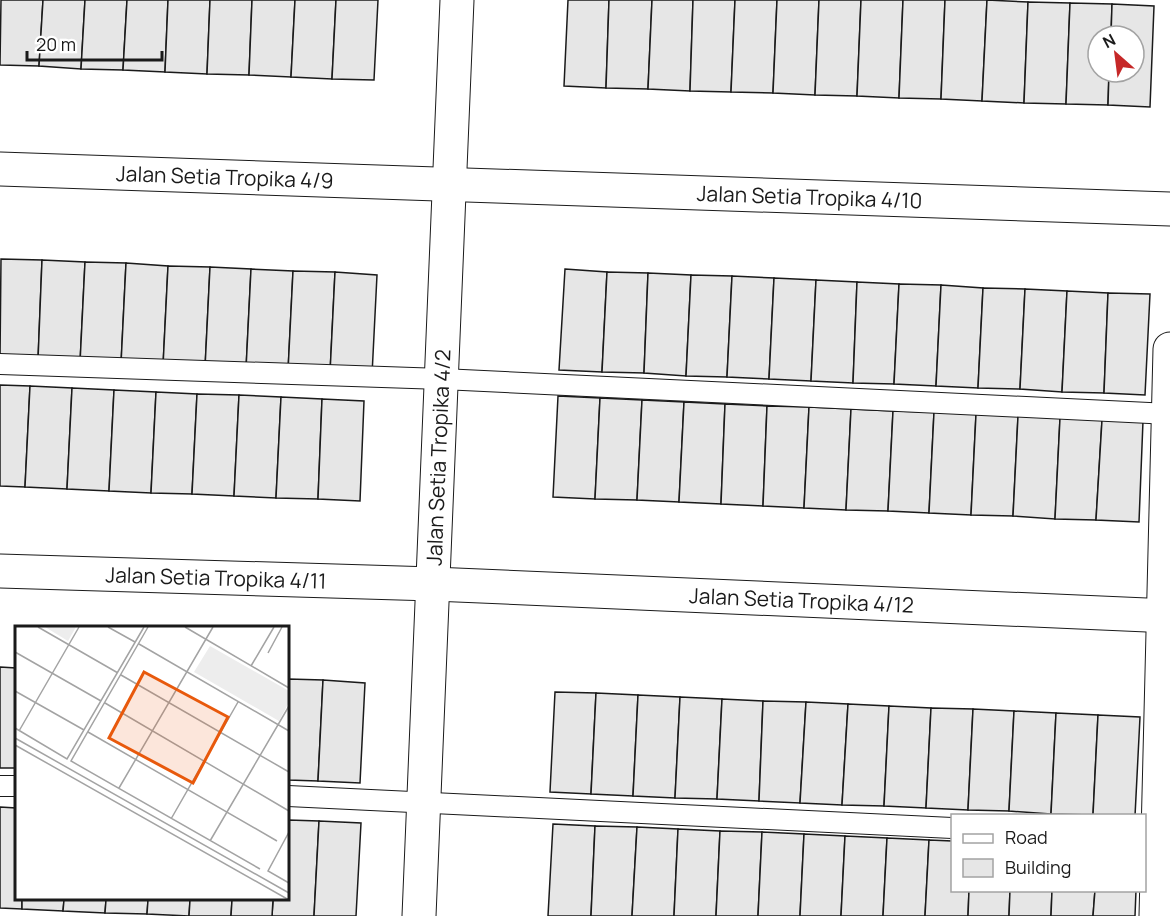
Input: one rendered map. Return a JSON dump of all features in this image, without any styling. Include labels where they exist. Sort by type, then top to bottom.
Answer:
[{"type":"street","name":"Jalan Setia Tropika 4/2","points":[[419,916],[457,0]]},
{"type":"street","name":"Jalan Setia Tropika 4/9","points":[[0,169],[450,184]]},
{"type":"street","name":"Jalan Setia Tropika 4/10","points":[[450,184],[1170,209]]},
{"type":"street","points":[[1156,916],[1166,616],[1170,349]]},
{"type":"street","name":"Jalan Setia Tropika 4/11","points":[[0,571],[433,584]]},
{"type":"street","name":"Jalan Setia Tropika 4/12","points":[[433,584],[1166,616]]},
{"type":"lane","points":[[0,364],[442,379],[1169,414]]},
{"type":"lane","points":[[290,796],[951,828]]},
{"type":"building","points":[[1,0],[43,0],[39,66],[0,65]]},
{"type":"building","points":[[43,0],[85,0],[81,69],[39,66]]},
{"type":"building","points":[[85,0],[127,0],[123,70],[81,69]]},
{"type":"building","points":[[127,0],[168,0],[165,72],[123,70]]},
{"type":"building","points":[[168,0],[210,0],[207,74],[165,72]]},
{"type":"building","points":[[210,0],[252,0],[249,75],[207,74]]},
{"type":"building","points":[[252,0],[295,0],[291,77],[249,75]]},
{"type":"building","points":[[295,0],[336,0],[332,79],[291,77]]},
{"type":"building","points":[[336,0],[378,0],[374,80],[332,79]]},
{"type":"building","points":[[568,0],[609,0],[606,88],[564,86]]},
{"type":"building","points":[[609,0],[652,0],[648,89],[606,88]]},
{"type":"building","points":[[652,0],[693,0],[690,91],[648,89]]},
{"type":"building","points":[[693,0],[735,0],[731,92],[690,91]]},
{"type":"building","points":[[735,0],[777,0],[773,93],[731,92]]},
{"type":"building","points":[[777,0],[819,0],[815,95],[773,93]]},
{"type":"building","points":[[819,0],[861,0],[857,96],[815,95]]},
{"type":"building","points":[[861,0],[903,0],[899,98],[857,96]]},
{"type":"building","points":[[903,0],[945,0],[941,99],[899,98]]},
{"type":"building","points":[[945,0],[987,0],[982,101],[941,99]]},
{"type":"building","points":[[987,0],[1028,2],[1024,103],[982,101]]},
{"type":"building","points":[[1028,2],[1070,3],[1066,104],[1024,103]]},
{"type":"building","points":[[1070,3],[1112,4],[1111,24],[1086,24],[1086,84],[1109,84],[1108,105],[1066,104]]},
{"type":"building","points":[[1112,4],[1154,6],[1150,107],[1108,105],[1109,84],[1146,84],[1146,24],[1111,24]]},
{"type":"building","points":[[1,259],[42,260],[38,360],[0,359]]},
{"type":"building","points":[[42,260],[85,262],[80,363],[38,360]]},
{"type":"building","points":[[85,262],[126,263],[121,364],[80,363]]},
{"type":"building","points":[[126,263],[168,266],[163,366],[121,364]]},
{"type":"building","points":[[168,266],[210,267],[205,368],[163,366]]},
{"type":"building","points":[[210,267],[251,269],[246,369],[205,368]]},
{"type":"building","points":[[251,269],[293,271],[288,371],[246,369]]},
{"type":"building","points":[[565,269],[607,272],[602,372],[559,370]]},
{"type":"building","points":[[293,271],[335,272],[330,373],[288,371]]},
{"type":"building","points":[[335,272],[377,275],[372,375],[330,373]]},
{"type":"building","points":[[607,272],[648,273],[644,373],[602,372]]},
{"type":"building","points":[[648,273],[691,275],[686,376],[644,373]]},
{"type":"building","points":[[691,275],[732,276],[727,377],[686,376]]},
{"type":"building","points":[[732,276],[774,278],[769,379],[727,377]]},
{"type":"building","points":[[774,278],[816,280],[811,381],[769,379]]},
{"type":"building","points":[[816,280],[857,282],[853,383],[811,381]]},
{"type":"building","points":[[857,282],[899,284],[894,384],[853,383]]},
{"type":"building","points":[[899,284],[941,285],[936,386],[894,384]]},
{"type":"building","points":[[941,285],[983,288],[978,388],[936,386]]},
{"type":"building","points":[[983,288],[1025,289],[1020,389],[978,388]]},
{"type":"building","points":[[1025,289],[1067,291],[1062,392],[1020,389]]},
{"type":"building","points":[[1067,291],[1108,293],[1104,393],[1062,392]]},
{"type":"building","points":[[1108,293],[1150,294],[1145,395],[1104,393]]},
{"type":"building","points":[[0,385],[30,386],[25,487],[0,486]]},
{"type":"building","points":[[30,386],[72,388],[67,489],[25,487]]},
{"type":"building","points":[[72,388],[114,390],[109,491],[67,489]]},
{"type":"building","points":[[114,390],[156,392],[151,493],[109,491]]},
{"type":"building","points":[[156,392],[197,394],[192,494],[151,493]]},
{"type":"building","points":[[197,394],[239,395],[234,496],[192,494]]},
{"type":"building","points":[[239,395],[281,397],[276,498],[234,496]]},
{"type":"building","points":[[558,396],[600,398],[595,499],[553,497]]},
{"type":"building","points":[[281,397],[322,399],[318,499],[276,498]]},
{"type":"building","points":[[600,398],[642,400],[637,500],[595,499]]},
{"type":"building","points":[[322,399],[364,401],[360,501],[318,499]]},
{"type":"building","points":[[642,400],[684,402],[679,502],[637,500]]},
{"type":"building","points":[[684,402],[725,404],[721,504],[679,502]]},
{"type":"building","points":[[725,404],[767,406],[763,506],[721,504]]},
{"type":"building","points":[[767,406],[809,407],[804,508],[763,506]]},
{"type":"building","points":[[809,407],[851,409],[846,510],[804,508]]},
{"type":"building","points":[[851,409],[893,411],[888,511],[846,510]]},
{"type":"building","points":[[893,411],[934,412],[929,513],[888,511]]},
{"type":"building","points":[[934,412],[976,414],[971,515],[929,513]]},
{"type":"building","points":[[976,414],[1018,416],[1013,516],[971,515]]},
{"type":"building","points":[[1018,416],[1060,418],[1055,519],[1013,516]]},
{"type":"building","points":[[1060,418],[1102,420],[1096,520],[1055,519]]},
{"type":"building","points":[[1102,420],[1143,421],[1139,522],[1096,520]]},
{"type":"building","points":[[0,667],[15,668],[15,768],[0,768]]},
{"type":"building","points":[[290,679],[323,680],[318,781],[290,780]]},
{"type":"building","points":[[323,680],[365,683],[360,783],[318,781]]},
{"type":"building","points":[[555,692],[596,693],[591,794],[550,792]]},
{"type":"building","points":[[596,693],[638,695],[633,796],[591,794]]},
{"type":"building","points":[[638,695],[680,697],[675,798],[633,796]]},
{"type":"building","points":[[680,697],[722,699],[717,799],[675,798]]},
{"type":"building","points":[[722,699],[763,701],[759,801],[717,799]]},
{"type":"building","points":[[763,701],[806,702],[800,803],[759,801]]},
{"type":"building","points":[[806,702],[848,704],[842,805],[800,803]]},
{"type":"building","points":[[848,704],[889,706],[884,806],[842,805]]},
{"type":"building","points":[[889,706],[931,708],[926,808],[884,806]]},
{"type":"building","points":[[931,708],[973,709],[968,810],[926,808]]},
{"type":"building","points":[[973,709],[1014,711],[1009,811],[968,810]]},
{"type":"building","points":[[1014,711],[1056,713],[1051,814],[1009,811]]},
{"type":"building","points":[[1056,713],[1098,715],[1093,814],[1051,814]]},
{"type":"building","points":[[1098,715],[1140,717],[1135,814],[1093,814]]},
{"type":"building","points":[[0,807],[15,808],[15,901],[22,901],[22,909],[0,908]]},
{"type":"building","points":[[290,820],[319,821],[314,916],[272,916],[273,901],[290,901]]},
{"type":"building","points":[[319,821],[361,823],[356,916],[314,916]]},
{"type":"building","points":[[553,824],[595,826],[591,916],[548,916]]},
{"type":"building","points":[[595,826],[637,827],[632,916],[591,916]]},
{"type":"building","points":[[637,827],[678,829],[674,916],[632,916]]},
{"type":"building","points":[[678,829],[720,831],[716,916],[674,916]]},
{"type":"building","points":[[720,831],[762,832],[758,916],[716,916]]},
{"type":"building","points":[[762,832],[804,834],[800,916],[758,916]]},
{"type":"building","points":[[804,834],[845,836],[841,916],[800,916]]},
{"type":"building","points":[[845,836],[887,838],[883,916],[841,916]]},
{"type":"building","points":[[887,838],[929,840],[925,916],[883,916]]},
{"type":"building","points":[[929,840],[951,841],[951,892],[969,892],[968,916],[925,916]]},
{"type":"building","points":[[969,892],[1010,892],[1009,916],[968,916]]},
{"type":"building","points":[[1010,892],[1052,892],[1051,916],[1009,916]]},
{"type":"building","points":[[1052,892],[1095,892],[1093,916],[1051,916]]},
{"type":"building","points":[[1095,892],[1136,892],[1135,916],[1093,916]]},
{"type":"building","points":[[22,901],[64,901],[63,911],[22,909]]},
{"type":"building","points":[[64,901],[106,901],[105,913],[63,911]]},
{"type":"building","points":[[106,901],[148,901],[147,914],[105,913]]},
{"type":"building","points":[[148,901],[190,901],[189,916],[147,914]]},
{"type":"building","points":[[190,901],[232,901],[231,916],[189,916]]},
{"type":"building","points":[[232,901],[273,901],[272,916],[231,916]]}]
